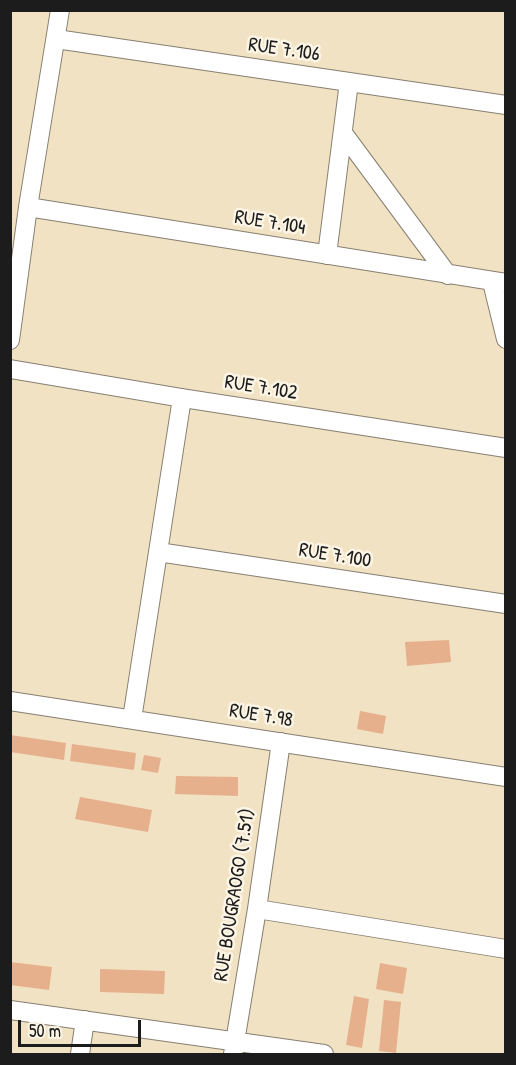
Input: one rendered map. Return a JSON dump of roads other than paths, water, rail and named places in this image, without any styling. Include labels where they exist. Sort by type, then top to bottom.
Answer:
[{"type":"street","points":[[10,340],[28,207],[60,10]]},
{"type":"street","name":"RUE 7.106","points":[[56,39],[506,105]]},
{"type":"street","points":[[327,255],[349,82]]},
{"type":"street","points":[[343,133],[448,274]]},
{"type":"street","name":"RUE 7.104","points":[[28,207],[499,282]]},
{"type":"street","points":[[499,282],[506,339]]},
{"type":"street","name":"RUE 7.102","points":[[10,369],[506,448]]},
{"type":"street","points":[[132,719],[182,398]]},
{"type":"street","name":"RUE 7.100","points":[[158,552],[506,604]]},
{"type":"street","name":"RUE 7.98","points":[[10,701],[506,777]]},
{"type":"street","name":"RUE BOUGRAOGO (7.51)","points":[[234,1048],[281,742]]},
{"type":"street","points":[[257,909],[506,949]]},
{"type":"street","points":[[10,1010],[86,1020],[234,1048],[324,1054]]},
{"type":"street","points":[[80,1054],[86,1020]]}]
